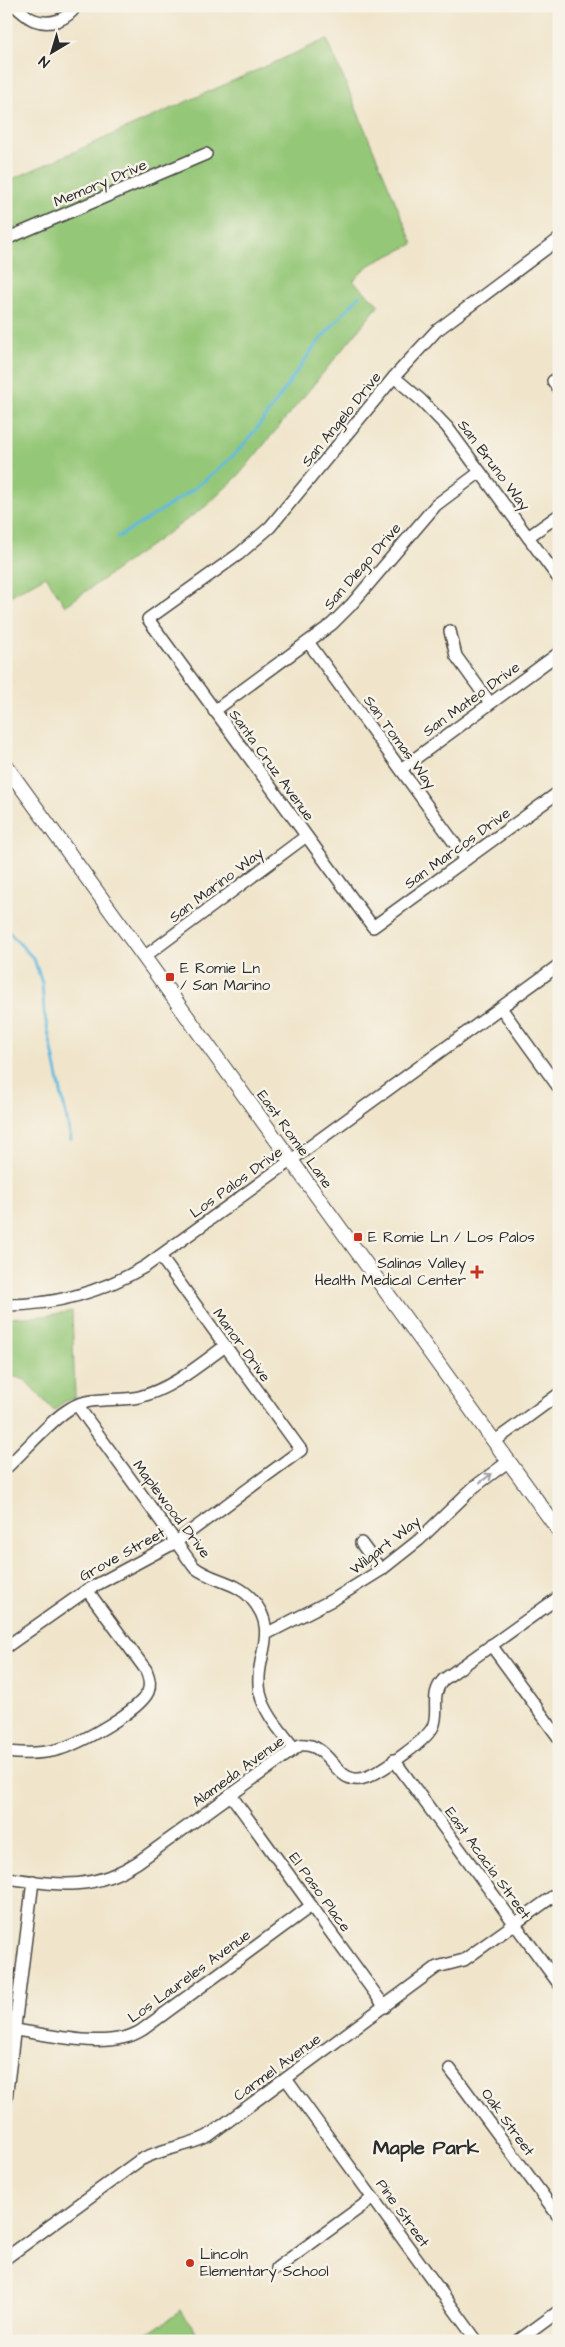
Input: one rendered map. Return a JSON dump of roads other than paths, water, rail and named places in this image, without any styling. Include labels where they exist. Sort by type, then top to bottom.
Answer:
[{"type":"main road","name":"East Romie Lane","points":[[6,766],[559,1531]]},
{"type":"street","points":[[15,6],[33,20],[53,23],[71,13],[76,6]]},
{"type":"street","name":"Memory Drive","points":[[6,239],[206,154]]},
{"type":"street","name":"San Angelo Drive","points":[[148,619],[239,554],[270,527],[394,378],[436,331],[559,239]]},
{"type":"street","points":[[559,377],[553,381],[559,389]]},
{"type":"street","name":"San Bruno Way","points":[[394,378],[434,412],[559,579]]},
{"type":"street","name":"San Diego Drive","points":[[214,711],[332,624],[351,605],[436,505],[480,472]]},
{"type":"street","points":[[528,537],[559,515]]},
{"type":"street","name":"Santa Cruz Avenue","points":[[148,619],[305,837],[373,927]]},
{"type":"street","points":[[450,631],[456,656],[490,703]]},
{"type":"street","name":"San Tomas Way","points":[[308,642],[466,860]]},
{"type":"street","name":"San Mateo Drive","points":[[400,769],[559,653]]},
{"type":"street","name":"San Marcos Drive","points":[[373,927],[559,792]]},
{"type":"street","name":"San Marino Way","points":[[144,957],[305,837]]},
{"type":"street","name":"Los Palos Drive","points":[[6,1306],[49,1302],[92,1292],[121,1280],[160,1256],[559,965]]},
{"type":"street","points":[[501,1008],[559,1088]]},
{"type":"street","name":"Manor Drive","points":[[160,1256],[300,1450]]},
{"type":"street","points":[[6,1468],[62,1414],[77,1405],[136,1398],[155,1392],[175,1382],[224,1347]]},
{"type":"street","points":[[495,1441],[559,1394]]},
{"type":"street","name":"Maplewood Drive","points":[[77,1405],[176,1542],[200,1572],[236,1586],[250,1598],[261,1614],[266,1634],[259,1672],[262,1700],[269,1714],[294,1748]]},
{"type":"street","name":"Grove Street","points":[[6,1647],[87,1590],[176,1542],[300,1450]]},
{"type":"street","name":"Wilgart Way","points":[[266,1634],[336,1598],[380,1570],[424,1535],[464,1496],[509,1461]]},
{"type":"street","points":[[361,1543],[380,1570]]},
{"type":"street","points":[[6,1752],[48,1752],[81,1742],[135,1706],[147,1694],[149,1683],[146,1670],[87,1590]]},
{"type":"street","name":"Alameda Avenue","points":[[6,1878],[78,1884],[105,1880],[153,1852],[294,1748],[304,1745],[314,1746],[325,1753],[341,1773],[354,1780],[371,1775],[426,1737],[433,1728],[436,1719],[435,1694],[440,1684],[559,1597]]},
{"type":"street","points":[[491,1646],[559,1738]]},
{"type":"street","name":"East Acacia Street","points":[[394,1760],[559,1984]]},
{"type":"street","name":"El Paso Place","points":[[230,1794],[385,2006]]},
{"type":"street","points":[[6,2099],[33,1881]]},
{"type":"street","name":"Carmel Avenue","points":[[6,2258],[140,2160],[158,2151],[190,2144],[208,2136],[441,1964],[460,1962],[559,1892]]},
{"type":"street","name":"Los Laureles Avenue","points":[[15,2030],[105,2041],[128,2038],[142,2030],[311,1906]]},
{"type":"street","name":"Oak Street","points":[[450,2069],[559,2217]]},
{"type":"street","name":"Pine Street","points":[[286,2079],[477,2341]]},
{"type":"street","points":[[276,2268],[373,2198]]},
{"type":"street","points":[[518,2341],[559,2311]]},
{"type":"waterway","points":[[118,537],[185,495],[231,458],[261,423],[319,341],[359,296]]},
{"type":"waterway","points":[[6,929],[34,959],[42,983],[44,1012],[71,1139]]},
{"type":"place","name":"E Romie Ln / San Marino","points":[[170,977]]},
{"type":"place","name":"E Romie Ln / Los Palos","points":[[358,1237]]},
{"type":"place","name":"Salinas Valley Health Medical Center","points":[[477,1272]]},
{"type":"place","name":"Lincoln Elementary School","points":[[190,2263]]},
{"type":"district","name":"Maple Park","points":[[426,2147]]}]
